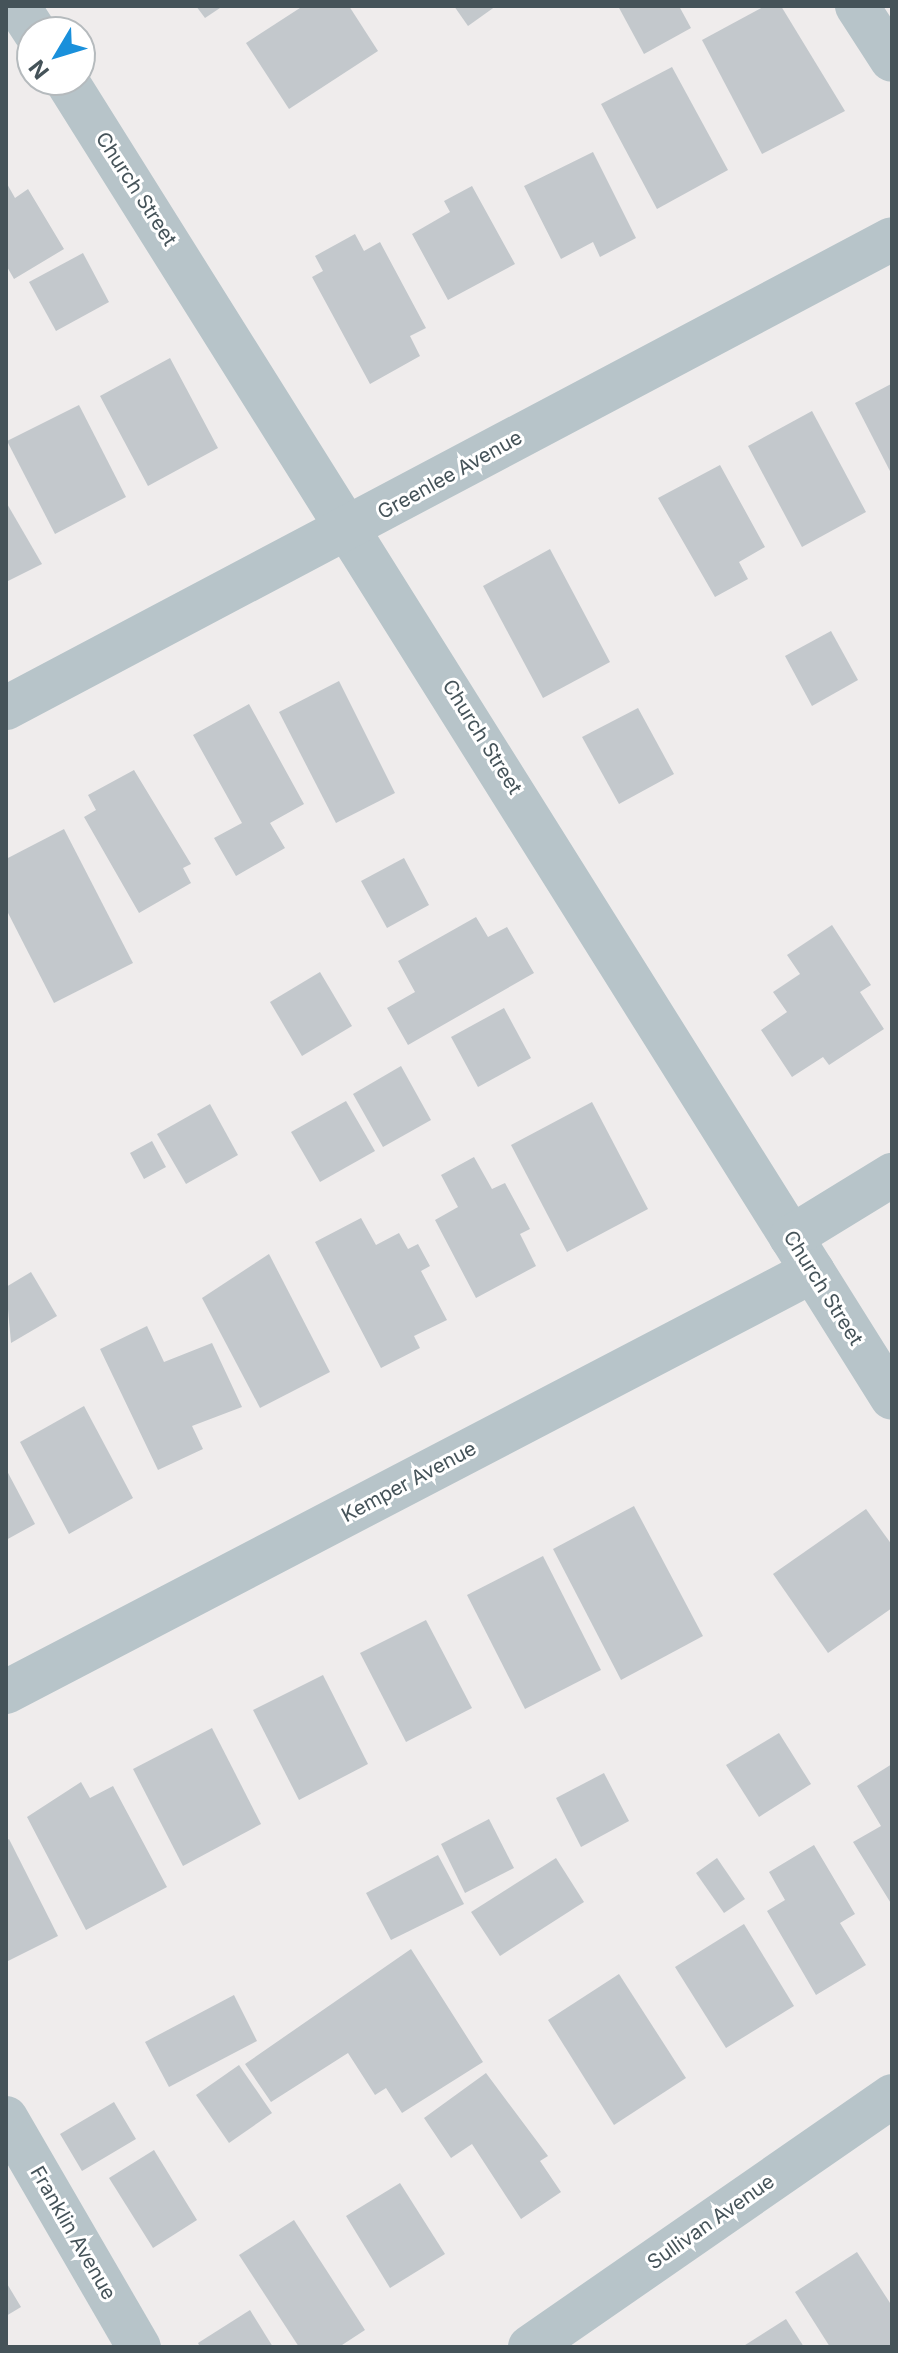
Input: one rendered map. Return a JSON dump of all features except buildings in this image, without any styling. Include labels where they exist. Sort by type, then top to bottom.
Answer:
[{"type":"street","points":[[857,6],[892,60]]},
{"type":"street","name":"Church Street","points":[[76,96],[353,529],[892,1398]]},
{"type":"street","name":"Greenlee Avenue","points":[[6,708],[353,529],[892,239]]},
{"type":"street","name":"Kemper Avenue","points":[[6,1692],[802,1254],[892,1175]]},
{"type":"street","name":"Sullivan Avenue","points":[[530,2347],[892,2096]]},
{"type":"street","name":"Franklin Avenue","points":[[6,2118],[139,2347]]}]
